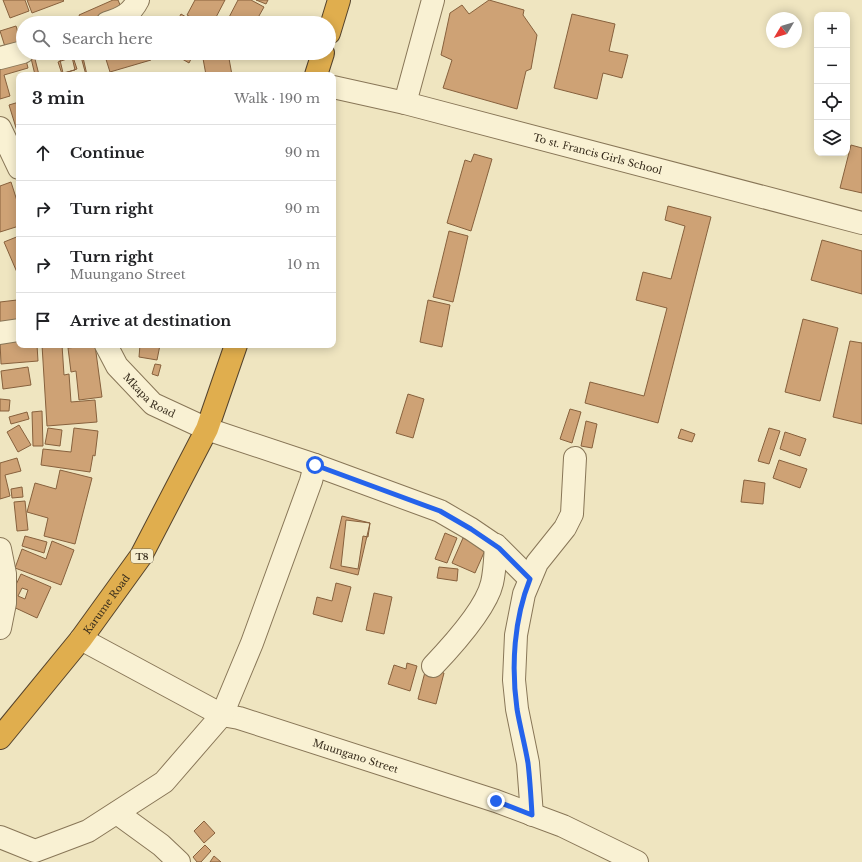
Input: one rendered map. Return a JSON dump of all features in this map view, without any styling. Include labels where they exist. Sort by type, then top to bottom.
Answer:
[{"type":"highway","points":[[334,16],[339,0]]},
{"type":"highway","points":[[317,72],[321,60]]},
{"type":"highway","name":"Karume Road","points":[[0,738],[81,639],[141,556],[207,429],[235,348]]},
{"type":"street","points":[[125,16],[136,5],[138,0]]},
{"type":"street","points":[[405,103],[433,0]]},
{"type":"street","points":[[0,58],[16,54]]},
{"type":"street","name":"To st. Francis Girls School","points":[[336,88],[405,103],[862,224]]},
{"type":"street","points":[[0,128],[16,162]]},
{"type":"street","points":[[0,333],[16,330]]},
{"type":"street","name":"Mkapa Road","points":[[108,348],[117,366],[154,404],[207,429],[315,465],[440,511],[496,545],[516,563],[530,579]]},
{"type":"street","points":[[532,815],[528,763],[517,709],[514,680],[516,635],[524,594],[536,563],[565,528],[572,514],[574,458]]},
{"type":"street","points":[[0,837],[35,851],[88,831],[164,782],[222,715],[252,643],[311,481],[315,465]]},
{"type":"street","points":[[433,666],[459,636],[482,605],[492,584],[496,545]]},
{"type":"street","points":[[0,549],[5,574],[5,603],[0,628]]},
{"type":"street","name":"Muungano Street","points":[[81,639],[222,715],[239,718],[496,801],[563,826],[637,862]]},
{"type":"street","points":[[117,812],[161,845],[179,862]]},
{"type":"building","points":[[3,0],[25,0],[29,11],[10,18]]},
{"type":"building","points":[[27,0],[63,0],[64,1],[32,13]]},
{"type":"building","points":[[113,0],[118,0],[123,12],[113,16],[79,15]]},
{"type":"building","points":[[195,0],[225,0],[217,16],[187,15]]},
{"type":"building","points":[[238,0],[251,0],[264,7],[259,16],[230,16]]},
{"type":"building","points":[[256,0],[268,0],[266,4]]},
{"type":"building","points":[[489,0],[524,10],[523,15],[537,35],[531,69],[526,71],[517,109],[443,88],[452,60],[441,55],[450,13],[462,5],[469,14]]},
{"type":"building","points":[[572,14],[615,24],[609,51],[628,55],[622,78],[603,73],[597,99],[554,88]]},
{"type":"building","points":[[16,26],[16,51],[7,53],[0,31]]},
{"type":"building","points":[[16,59],[16,60],[26,60],[28,68],[4,75],[10,96],[0,99],[0,63]]},
{"type":"building","points":[[31,60],[60,60],[63,72],[34,72]]},
{"type":"building","points":[[35,60],[64,60],[58,62],[61,72],[38,72]]},
{"type":"building","points":[[73,60],[84,60],[86,72],[67,72],[75,70]]},
{"type":"building","points":[[74,60],[82,60],[85,72],[68,72],[77,69]]},
{"type":"building","points":[[106,60],[151,60],[110,72]]},
{"type":"building","points":[[203,60],[229,60],[231,72],[205,72]]},
{"type":"building","points":[[16,103],[16,128],[9,105]]},
{"type":"building","points":[[851,145],[862,148],[862,193],[840,188],[848,156],[850,156]]},
{"type":"building","points":[[474,154],[492,159],[471,231],[447,223],[465,160],[471,162]]},
{"type":"building","points":[[11,182],[16,198],[16,227],[0,232],[0,186]]},
{"type":"building","points":[[668,206],[711,217],[658,423],[585,403],[590,382],[644,396],[667,308],[636,300],[643,272],[671,279],[685,226],[665,220]]},
{"type":"building","points":[[449,231],[468,236],[453,302],[433,297]]},
{"type":"building","points":[[16,237],[16,270],[4,242]]},
{"type":"building","points":[[822,240],[862,251],[862,294],[811,280]]},
{"type":"building","points":[[16,300],[16,321],[0,324],[0,302]]},
{"type":"building","points":[[428,300],[450,305],[442,347],[420,342]]},
{"type":"building","points":[[803,319],[838,328],[820,401],[785,392]]},
{"type":"building","points":[[16,340],[16,348],[37,348],[38,361],[1,364],[0,341]]},
{"type":"building","points":[[850,341],[862,343],[862,424],[833,417]]},
{"type":"building","points":[[42,348],[62,348],[64,375],[69,374],[71,402],[95,400],[97,422],[47,426]]},
{"type":"building","points":[[68,348],[95,348],[102,397],[79,400],[76,371],[71,372]]},
{"type":"building","points":[[140,348],[159,348],[157,360],[139,357]]},
{"type":"building","points":[[155,364],[161,365],[158,376],[152,374]]},
{"type":"building","points":[[28,367],[31,385],[3,389],[1,371]]},
{"type":"building","points":[[408,394],[424,399],[413,438],[396,433]]},
{"type":"building","points":[[0,399],[10,400],[9,411],[0,411]]},
{"type":"building","points":[[570,409],[581,412],[572,443],[560,439]]},
{"type":"building","points":[[42,411],[43,446],[33,446],[32,412]]},
{"type":"building","points":[[27,412],[29,419],[11,424],[9,417]]},
{"type":"building","points":[[586,421],[597,424],[592,448],[581,446]]},
{"type":"building","points":[[19,425],[31,445],[18,452],[7,432]]},
{"type":"building","points":[[48,428],[62,430],[60,446],[45,444]]},
{"type":"building","points":[[74,428],[98,431],[95,456],[93,455],[90,472],[41,465],[43,449],[71,452]]},
{"type":"building","points":[[769,428],[780,431],[769,464],[758,461]]},
{"type":"building","points":[[681,429],[695,434],[692,442],[678,438]]},
{"type":"building","points":[[785,432],[806,439],[800,456],[780,449]]},
{"type":"building","points":[[17,458],[21,471],[5,475],[10,496],[0,499],[0,463]]},
{"type":"building","points":[[779,460],[807,469],[800,488],[773,478]]},
{"type":"building","points":[[60,470],[92,478],[75,544],[44,536],[48,518],[27,512],[35,483],[56,489]]},
{"type":"building","points":[[744,480],[765,483],[763,504],[741,502]]},
{"type":"building","points":[[22,487],[23,497],[12,498],[11,489]]},
{"type":"building","points":[[25,501],[28,530],[17,531],[14,502]]},
{"type":"building","points":[[342,516],[370,523],[358,575],[330,568]]},
{"type":"building","points":[[346,520],[370,523],[368,537],[363,536],[358,569],[341,566]]},
{"type":"building","points":[[445,533],[457,538],[447,563],[435,559]]},
{"type":"building","points":[[25,536],[47,542],[44,553],[22,546]]},
{"type":"building","points":[[463,538],[486,548],[475,573],[452,563]]},
{"type":"building","points":[[52,541],[74,550],[61,585],[15,568],[22,549],[46,559]]},
{"type":"building","points":[[439,567],[458,569],[457,581],[437,578]]},
{"type":"building","points":[[21,574],[51,587],[37,618],[7,604]],"holes":[[[22,588],[28,590],[25,599],[18,596]]]},
{"type":"building","points":[[336,583],[351,587],[342,622],[313,614],[317,597],[332,601]]},
{"type":"building","points":[[374,593],[392,597],[384,634],[366,630]]},
{"type":"building","points":[[407,663],[417,666],[410,691],[388,684],[394,665],[406,669]]},
{"type":"building","points":[[426,668],[444,673],[436,704],[418,699]]},
{"type":"building","points":[[204,821],[215,833],[204,843],[194,831]]},
{"type":"building","points":[[205,845],[211,851],[201,862],[197,862],[193,857]]},
{"type":"building","points":[[214,856],[221,862],[210,862]]},
{"type":"route","points":[[315,465],[440,511],[471,529],[499,548],[516,563],[530,579],[524,594],[516,635],[514,680],[517,709],[528,763],[532,815],[496,801]]}]
